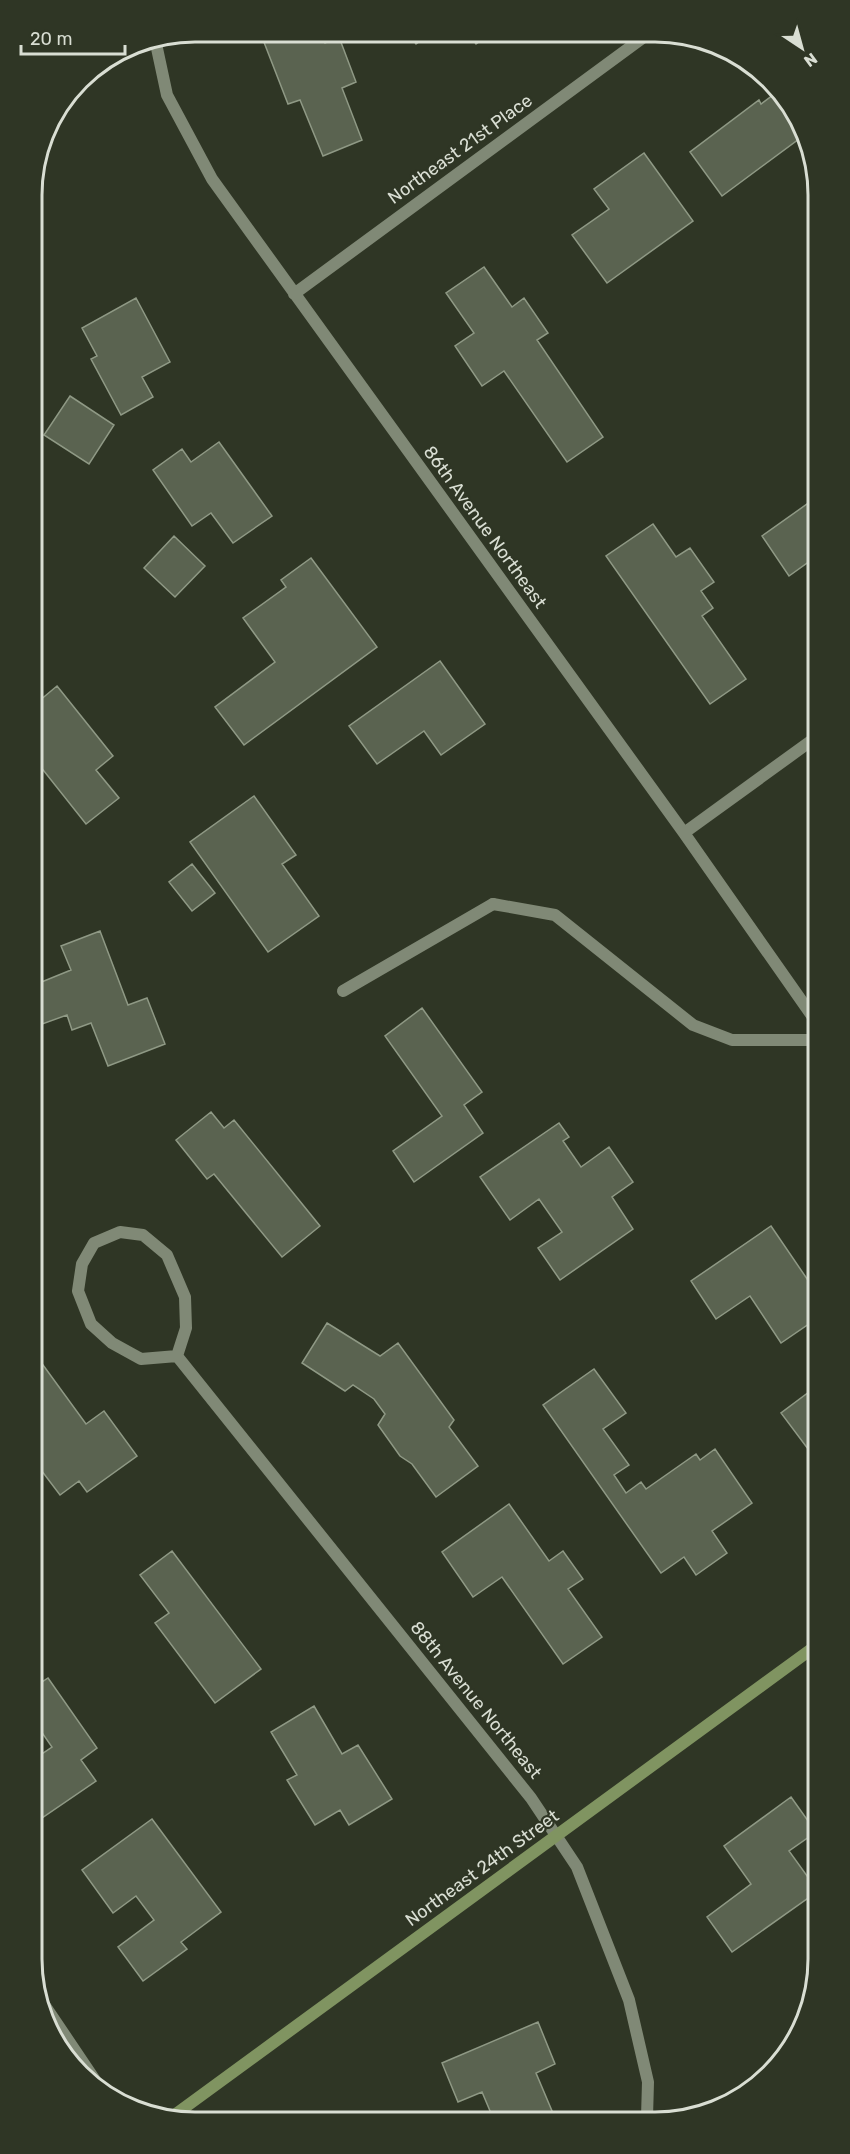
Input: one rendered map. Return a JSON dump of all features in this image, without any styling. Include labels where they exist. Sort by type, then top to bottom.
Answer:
[{"type":"main road","name":"Northeast 24th Street","points":[[180,2111],[808,1652]]},
{"type":"street","name":"Northeast 21st Place","points":[[294,294],[637,42]]},
{"type":"street","name":"86th Avenue Northeast","points":[[157,47],[167,95],[212,179],[684,833],[808,1010]]},
{"type":"street","points":[[684,833],[808,743]]},
{"type":"street","points":[[343,992],[493,904],[555,915],[693,1025],[732,1040],[808,1040]]},
{"type":"street","points":[[120,1232],[143,1235],[167,1255],[185,1297],[186,1328],[177,1356],[141,1359],[112,1343],[91,1324],[78,1291],[82,1264],[94,1243],[120,1232]]},
{"type":"street","name":"88th Avenue Northeast","points":[[177,1356],[531,1798],[577,1867],[629,2000],[648,2082],[647,2112]]},
{"type":"street","points":[[56,2022],[84,2064]]},
{"type":"building","points":[[264,42],[341,42],[356,82],[342,88],[362,140],[323,156],[300,100],[288,104]]},
{"type":"building","points":[[771,96],[787,119],[797,140],[722,196],[690,152],[759,100],[761,104]]},
{"type":"building","points":[[644,153],[693,221],[607,283],[572,235],[609,209],[594,189]]},
{"type":"building","points":[[484,267],[512,307],[524,298],[548,333],[537,340],[603,437],[567,462],[504,371],[482,386],[455,346],[474,333],[446,293]]},
{"type":"building","points":[[136,298],[170,362],[142,377],[153,397],[121,415],[91,359],[97,356],[82,328]]},
{"type":"building","points":[[70,396],[114,425],[89,464],[44,435]]},
{"type":"building","points":[[219,442],[272,516],[233,543],[211,513],[192,526],[153,470],[182,449],[191,462]]},
{"type":"building","points":[[808,503],[808,562],[789,576],[762,536]]},
{"type":"building","points":[[653,524],[676,557],[690,548],[714,582],[701,591],[713,608],[702,616],[746,679],[710,704],[606,556]]},
{"type":"building","points":[[174,536],[205,566],[175,597],[144,568]]},
{"type":"building","points":[[311,558],[377,647],[244,745],[215,707],[275,662],[243,618],[286,587],[281,580]]},
{"type":"building","points":[[440,661],[485,724],[441,755],[424,731],[377,764],[349,726]]},
{"type":"building","points":[[57,686],[113,756],[96,770],[119,798],[86,824],[42,769],[42,698]]},
{"type":"building","points":[[254,796],[296,855],[282,864],[319,916],[268,952],[190,842]]},
{"type":"building","points":[[192,864],[215,893],[192,911],[169,882]]},
{"type":"building","points":[[100,931],[128,1005],[147,998],[165,1044],[108,1066],[91,1023],[72,1030],[67,1015],[42,1024],[42,982],[71,970],[61,946]]},
{"type":"building","points":[[422,1008],[482,1092],[464,1105],[483,1133],[414,1182],[393,1151],[442,1116],[385,1036]]},
{"type":"building","points":[[211,1112],[224,1128],[234,1120],[320,1226],[282,1257],[214,1174],[207,1179],[176,1140]]},
{"type":"building","points":[[559,1123],[569,1137],[563,1141],[581,1167],[609,1147],[633,1182],[612,1197],[633,1229],[560,1280],[538,1248],[562,1232],[539,1199],[510,1220],[480,1177]]},
{"type":"building","points":[[771,1226],[808,1280],[808,1324],[781,1343],[750,1296],[716,1319],[691,1281]]},
{"type":"building","points":[[327,1323],[380,1356],[398,1343],[454,1420],[449,1427],[478,1466],[436,1497],[412,1464],[400,1456],[378,1425],[385,1414],[374,1399],[353,1385],[345,1391],[302,1363]]},
{"type":"building","points":[[42,1364],[86,1424],[104,1411],[137,1456],[87,1492],[79,1481],[60,1495],[42,1471]]},
{"type":"building","points":[[594,1369],[626,1413],[603,1429],[629,1465],[614,1475],[626,1493],[641,1482],[646,1489],[696,1454],[700,1460],[715,1449],[752,1503],[712,1531],[727,1553],[696,1575],[684,1557],[661,1573],[543,1405]]},
{"type":"building","points":[[808,1393],[808,1449],[781,1413]]},
{"type":"building","points":[[509,1504],[549,1561],[563,1551],[583,1579],[568,1589],[602,1637],[563,1664],[502,1577],[473,1597],[442,1552]]},
{"type":"building","points":[[172,1551],[261,1669],[215,1703],[155,1623],[169,1613],[140,1575]]},
{"type":"building","points":[[48,1678],[97,1748],[81,1760],[96,1781],[42,1818],[42,1754],[52,1747],[42,1733],[42,1682]]},
{"type":"building","points":[[314,1706],[342,1754],[358,1745],[392,1799],[349,1825],[340,1810],[315,1825],[287,1780],[297,1775],[271,1732]]},
{"type":"building","points":[[791,1797],[808,1821],[808,1838],[789,1851],[808,1877],[808,1898],[732,1952],[707,1917],[751,1884],[724,1846]]},
{"type":"building","points":[[152,1819],[221,1912],[181,1942],[187,1949],[143,1981],[118,1947],[154,1920],[136,1896],[113,1913],[82,1870]]},
{"type":"building","points":[[538,2022],[555,2064],[536,2073],[552,2112],[490,2112],[482,2092],[458,2102],[442,2063]]}]
